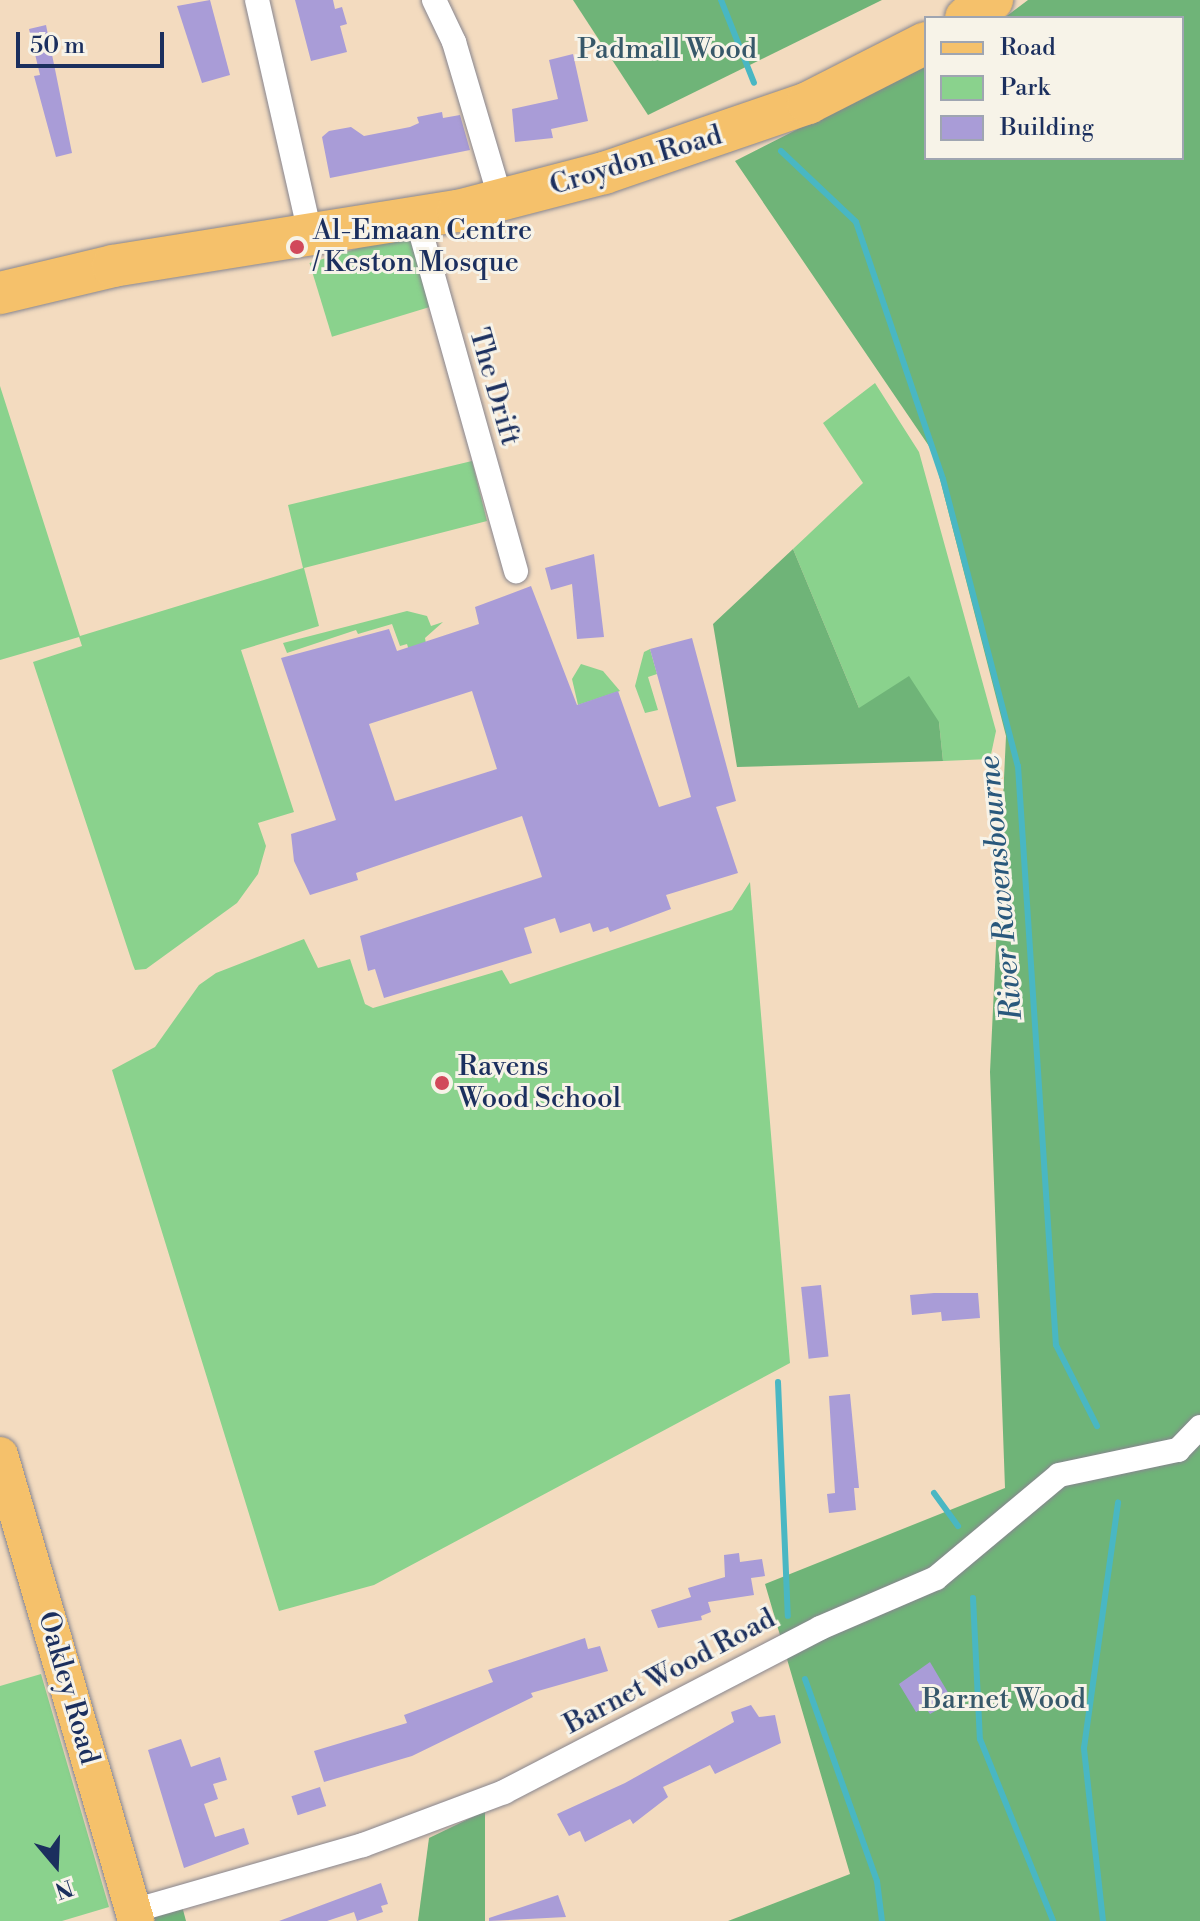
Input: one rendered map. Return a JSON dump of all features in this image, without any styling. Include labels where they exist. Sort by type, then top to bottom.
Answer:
[{"type":"highway","points":[[969,16],[992,0]]},
{"type":"highway","name":"Croydon Road","points":[[0,293],[113,266],[310,233],[417,219],[501,201],[759,121],[836,91],[924,44]]},
{"type":"main road","name":"Oakley Road","points":[[0,1455],[134,1916]]},
{"type":"street","points":[[257,0],[310,233]]},
{"type":"street","points":[[434,0],[454,42],[501,201]]},
{"type":"street","name":"The Drift","points":[[417,219],[516,571]]},
{"type":"street","name":"Barnet Wood Road","points":[[134,1916],[363,1845],[504,1792],[808,1634],[936,1578],[1059,1475],[1178,1450],[1200,1427]]},
{"type":"green space","name":"Padmall Wood","points":[[573,0],[882,0],[648,115]]},
{"type":"green space","name":"Barnet Wood","points":[[1028,0],[1200,0],[1200,1921],[728,1921],[850,1874],[765,1584],[1005,1488],[990,1072],[1006,736],[933,452],[735,161],[924,65],[924,160],[1184,160],[1184,16],[1007,16]]},
{"type":"green space","points":[[408,233],[431,307],[332,337],[310,263]]},
{"type":"green space","points":[[875,383],[919,452],[996,731],[990,759],[943,761],[939,722],[859,708],[793,549],[863,483],[823,423]]},
{"type":"green space","points":[[0,386],[80,636],[303,568],[288,505],[472,461],[487,521],[304,568],[319,626],[241,650],[294,812],[258,823],[266,846],[258,874],[237,903],[146,969],[135,970],[133,965],[33,662],[82,646],[79,637],[0,660]]},
{"type":"green space","points":[[793,549],[859,708],[909,676],[939,722],[943,761],[737,767],[713,624]]},
{"type":"green space","points":[[407,611],[427,616],[431,626],[443,622],[425,638],[427,649],[410,654],[407,644],[400,646],[392,624],[358,634],[356,630],[287,653],[283,643]]},
{"type":"green space","points":[[650,649],[657,674],[648,677],[658,710],[645,713],[635,686],[644,652]]},
{"type":"green space","points":[[581,664],[603,671],[620,691],[578,705],[572,679]]},
{"type":"green space","points":[[750,882],[790,1363],[374,1585],[279,1611],[112,1070],[155,1047],[199,985],[216,973],[304,939],[318,968],[350,959],[365,1004],[373,1008],[502,970],[510,984],[732,910]]},
{"type":"green space","points":[[41,1674],[109,1907],[62,1921],[0,1921],[0,1686]]},
{"type":"green space","points":[[485,1811],[485,1921],[418,1921],[429,1838]]},
{"type":"green space","points":[[182,1906],[186,1921],[153,1921],[152,1918]]},
{"type":"building","points":[[210,0],[230,75],[202,83],[177,6]]},
{"type":"building","points":[[295,0],[333,0],[335,9],[342,7],[347,24],[340,26],[347,52],[311,61]]},
{"type":"building","points":[[46,25],[72,153],[56,157],[34,76],[40,75],[29,29]]},
{"type":"building","points":[[573,54],[588,121],[551,129],[553,138],[515,142],[512,109],[558,99],[549,60]]},
{"type":"building","points":[[442,112],[443,118],[460,115],[470,150],[330,178],[322,137],[329,131],[351,127],[364,136],[410,127],[419,123],[417,117]]},
{"type":"building","points":[[594,554],[604,637],[577,639],[572,584],[551,590],[545,568]]},
{"type":"building","points":[[531,586],[577,705],[618,691],[659,807],[691,797],[650,649],[692,638],[736,801],[716,807],[738,873],[666,895],[671,909],[610,932],[608,927],[593,932],[590,923],[560,933],[555,918],[524,928],[532,953],[384,998],[375,969],[368,971],[360,936],[542,877],[522,816],[356,873],[358,880],[310,895],[294,861],[291,834],[336,820],[281,658],[389,629],[397,651],[479,624],[475,607]],"holes":[[[472,691],[497,769],[395,801],[369,724]]]},
{"type":"building","points":[[821,1285],[829,1357],[809,1359],[801,1287]]},
{"type":"building","points":[[978,1293],[980,1318],[942,1321],[941,1312],[912,1315],[910,1295]]},
{"type":"building","points":[[850,1394],[859,1488],[854,1488],[856,1510],[829,1513],[827,1494],[835,1493],[829,1396]]},
{"type":"building","points":[[739,1553],[740,1562],[762,1559],[765,1576],[751,1578],[754,1595],[708,1602],[711,1612],[701,1616],[702,1620],[658,1628],[651,1610],[691,1597],[688,1588],[725,1577],[724,1555]]},
{"type":"building","points":[[585,1638],[588,1649],[600,1646],[608,1671],[531,1693],[533,1697],[412,1756],[324,1782],[314,1751],[407,1723],[404,1715],[493,1682],[488,1670]]},
{"type":"building","points":[[930,1662],[953,1701],[930,1714],[925,1707],[916,1712],[899,1684]]},
{"type":"building","points":[[751,1705],[759,1717],[775,1715],[781,1743],[715,1774],[710,1765],[663,1787],[668,1797],[633,1824],[630,1819],[585,1842],[580,1831],[569,1836],[557,1814],[625,1783],[734,1722],[731,1712]]},
{"type":"building","points":[[181,1739],[191,1767],[220,1757],[227,1780],[213,1784],[218,1799],[204,1804],[215,1837],[244,1828],[249,1844],[184,1868],[148,1750]]},
{"type":"building","points":[[320,1787],[326,1806],[298,1815],[291,1796]]},
{"type":"building","points":[[381,1883],[388,1904],[381,1906],[383,1912],[357,1921],[354,1912],[327,1921],[279,1921]]},
{"type":"building","points":[[558,1895],[566,1917],[489,1921],[489,1918]]},
{"type":"waterway","name":"River Ravensbourne","points":[[721,0],[754,83]]},
{"type":"waterway","name":"River Ravensbourne","points":[[781,151],[856,222],[943,479],[1018,766],[1056,1345],[1097,1426]]},
{"type":"waterway","points":[[778,1382],[788,1616]]},
{"type":"waterway","points":[[934,1493],[958,1526]]},
{"type":"waterway","name":"River Ravensbourne","points":[[1103,1921],[1084,1748],[1118,1502]]},
{"type":"waterway","points":[[973,1598],[980,1739],[1053,1921]]},
{"type":"waterway","points":[[805,1679],[877,1881],[882,1921]]},
{"type":"place","name":"Al-Emaan Centre / Keston Mosque","points":[[297,247]]},
{"type":"place","name":"Ravens Wood School","points":[[442,1083]]}]
